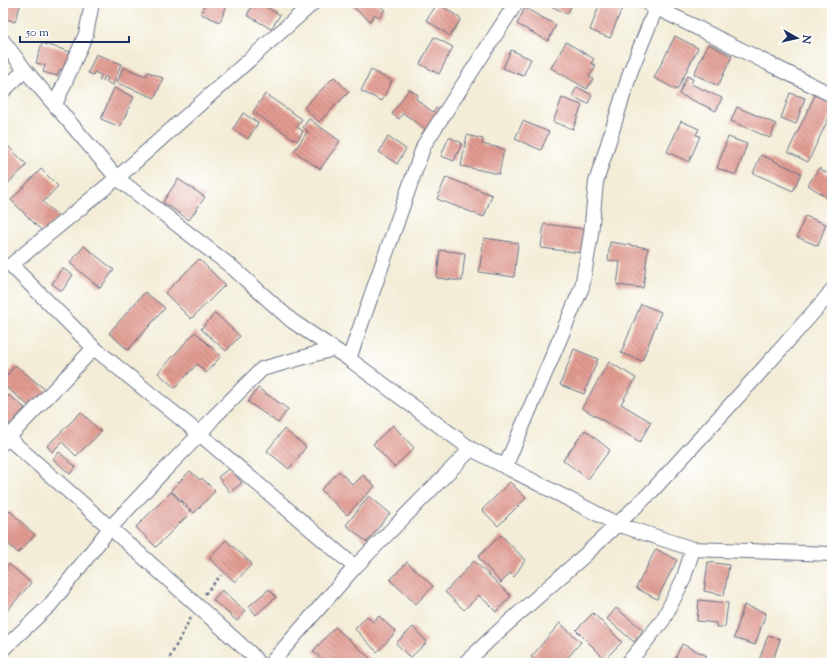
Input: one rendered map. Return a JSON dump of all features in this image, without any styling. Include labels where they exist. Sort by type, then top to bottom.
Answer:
[{"type":"street","points":[[55,106],[86,34],[92,3]]},
{"type":"street","points":[[313,3],[117,178],[7,269],[94,348],[200,434],[355,567]]},
{"type":"street","points":[[350,360],[424,145],[516,3]]},
{"type":"street","points":[[505,467],[582,287],[591,234],[596,182],[651,5],[832,95]]},
{"type":"street","points":[[3,41],[25,70],[117,178],[233,268],[292,321],[350,360],[471,449],[617,524],[693,549],[832,554]]},
{"type":"street","points":[[3,91],[25,70]]},
{"type":"street","points":[[465,663],[651,492],[830,296]]},
{"type":"street","points":[[94,348],[5,440],[110,528],[251,654],[258,663]]},
{"type":"street","points":[[3,649],[50,605],[110,528],[200,434],[214,417],[262,369],[333,349]]},
{"type":"street","points":[[271,663],[355,567],[471,449]]},
{"type":"street","points":[[628,663],[663,620],[683,580],[693,549]]},
{"type":"path","points":[[168,663],[197,606],[221,575]]},
{"type":"building","points":[[3,3],[21,3],[15,22],[3,18]]},
{"type":"building","points":[[205,3],[228,3],[220,22],[201,14]]},
{"type":"building","points":[[254,3],[260,3],[280,15],[271,29],[247,15]]},
{"type":"building","points":[[354,3],[377,3],[385,10],[379,18],[375,14],[370,21],[352,6]]},
{"type":"building","points":[[438,3],[461,19],[450,36],[426,20]]},
{"type":"building","points":[[553,3],[573,3],[567,14],[551,6]]},
{"type":"building","points":[[600,3],[610,3],[622,8],[610,38],[590,30]]},
{"type":"building","points":[[525,8],[556,25],[548,41],[517,24]]},
{"type":"building","points":[[675,36],[698,48],[677,90],[654,78]]},
{"type":"building","points":[[434,37],[453,47],[439,74],[420,64]]},
{"type":"building","points":[[566,42],[594,59],[591,63],[596,66],[589,77],[593,79],[587,89],[551,68]]},
{"type":"building","points":[[42,43],[74,53],[68,72],[60,69],[57,76],[43,72],[45,65],[36,63]]},
{"type":"building","points":[[708,44],[732,56],[718,86],[694,74]]},
{"type":"building","points":[[511,50],[531,59],[523,76],[503,68]]},
{"type":"building","points":[[96,54],[121,64],[113,85],[106,82],[108,78],[105,76],[103,81],[99,80],[101,75],[94,72],[93,75],[88,73]]},
{"type":"building","points":[[123,67],[146,76],[148,72],[163,78],[155,98],[117,83]]},
{"type":"building","points":[[371,70],[392,81],[382,101],[361,91]]},
{"type":"building","points":[[687,76],[693,79],[691,84],[722,98],[716,111],[679,94]]},
{"type":"building","points":[[334,77],[349,92],[319,122],[304,107]]},
{"type":"building","points":[[577,87],[592,95],[588,104],[572,96]]},
{"type":"building","points":[[114,88],[134,97],[120,127],[101,119]]},
{"type":"building","points":[[409,89],[418,95],[416,99],[433,112],[436,108],[443,112],[426,137],[422,134],[425,129],[403,113],[399,119],[392,114]]},
{"type":"building","points":[[790,93],[805,98],[796,124],[781,118]]},
{"type":"building","points":[[265,94],[302,119],[297,127],[303,131],[297,141],[253,112]]},
{"type":"building","points":[[815,95],[832,103],[832,111],[808,162],[788,152]]},
{"type":"building","points":[[562,98],[582,105],[573,129],[553,122]]},
{"type":"building","points":[[737,107],[776,124],[770,138],[731,121]]},
{"type":"building","points":[[243,113],[258,123],[248,139],[233,129]]},
{"type":"building","points":[[309,119],[340,141],[320,169],[294,151],[308,131],[303,127]]},
{"type":"building","points":[[523,121],[549,132],[541,150],[515,139]]},
{"type":"building","points":[[681,121],[699,129],[696,135],[700,136],[689,162],[667,152]]},
{"type":"building","points":[[467,135],[483,139],[482,144],[504,149],[499,174],[461,166]]},
{"type":"building","points":[[388,137],[406,149],[397,164],[379,152]]},
{"type":"building","points":[[449,137],[462,143],[454,161],[441,156]]},
{"type":"building","points":[[728,137],[747,144],[736,175],[717,168]]},
{"type":"building","points":[[8,146],[27,165],[3,188],[3,151]]},
{"type":"building","points":[[761,155],[801,173],[793,191],[753,173]]},
{"type":"building","points":[[819,168],[832,177],[832,201],[808,185]]},
{"type":"building","points":[[41,169],[58,186],[43,202],[59,217],[43,232],[11,200]]},
{"type":"building","points":[[446,177],[492,195],[484,217],[437,199]]},
{"type":"building","points":[[178,179],[205,197],[189,220],[163,202]]},
{"type":"building","points":[[805,216],[826,224],[818,246],[797,237]]},
{"type":"building","points":[[544,224],[585,229],[582,253],[541,248]]},
{"type":"building","points":[[484,238],[518,243],[514,277],[479,272]]},
{"type":"building","points":[[610,242],[648,248],[643,288],[617,285],[620,262],[608,260]]},
{"type":"building","points":[[84,246],[114,270],[100,288],[70,263]]},
{"type":"building","points":[[440,250],[465,253],[462,281],[437,278]]},
{"type":"building","points":[[199,259],[225,285],[191,319],[165,293]]},
{"type":"building","points":[[62,268],[73,275],[62,291],[52,284]]},
{"type":"building","points":[[145,292],[165,308],[128,350],[109,333]]},
{"type":"building","points":[[641,304],[661,312],[642,361],[621,353]]},
{"type":"building","points":[[215,313],[240,336],[226,351],[201,329]]},
{"type":"building","points":[[195,332],[221,356],[206,373],[197,364],[175,388],[158,373]]},
{"type":"building","points":[[574,349],[598,359],[584,394],[560,385]]},
{"type":"building","points":[[609,362],[636,378],[621,404],[651,422],[640,442],[582,408]]},
{"type":"building","points":[[15,365],[47,391],[33,409],[3,385],[3,381]]},
{"type":"building","points":[[258,388],[288,409],[278,423],[248,402]]},
{"type":"building","points":[[9,395],[25,408],[10,425],[6,421],[3,424],[3,402]]},
{"type":"building","points":[[81,412],[101,432],[76,456],[62,442],[52,452],[47,446]]},
{"type":"building","points":[[393,425],[414,448],[394,467],[373,444]]},
{"type":"building","points":[[284,429],[306,447],[289,469],[267,451]]},
{"type":"building","points":[[585,430],[610,450],[588,479],[563,460]]},
{"type":"building","points":[[59,452],[76,467],[70,474],[53,459]]},
{"type":"building","points":[[230,468],[242,483],[230,492],[218,477]]},
{"type":"building","points":[[190,471],[200,480],[202,478],[215,491],[194,513],[171,490]]},
{"type":"building","points":[[339,471],[353,485],[363,475],[375,486],[347,515],[321,490]]},
{"type":"building","points":[[510,482],[526,498],[498,526],[482,510]]},
{"type":"building","points":[[171,492],[191,512],[156,547],[136,527]]},
{"type":"building","points":[[369,496],[390,513],[367,542],[346,525]]},
{"type":"building","points":[[10,511],[35,535],[18,553],[3,539],[3,518]]},
{"type":"building","points":[[501,535],[525,560],[514,577],[510,573],[501,583],[478,557]]},
{"type":"building","points":[[226,540],[252,564],[235,582],[209,558]]},
{"type":"building","points":[[656,549],[677,560],[657,599],[636,588]]},
{"type":"building","points":[[474,561],[511,596],[496,612],[479,595],[464,610],[445,592]]},
{"type":"building","points":[[407,562],[433,586],[416,604],[390,580]]},
{"type":"building","points":[[708,562],[729,565],[724,595],[704,591]]},
{"type":"building","points":[[9,564],[31,583],[7,611],[3,608],[3,572]]},
{"type":"building","points":[[269,589],[276,597],[256,615],[249,606]]},
{"type":"building","points":[[222,590],[245,611],[237,621],[213,600]]},
{"type":"building","points":[[699,600],[728,603],[725,627],[716,627],[716,623],[697,621]]},
{"type":"building","points":[[744,605],[766,613],[755,645],[734,638]]},
{"type":"building","points":[[616,608],[643,630],[634,642],[607,619]]},
{"type":"building","points":[[593,613],[622,642],[605,659],[576,630]]},
{"type":"building","points":[[367,616],[373,622],[379,616],[396,632],[377,652],[355,629]]},
{"type":"building","points":[[560,623],[581,642],[563,663],[538,663],[531,657]]},
{"type":"building","points":[[335,627],[371,659],[367,663],[326,663],[313,651]]},
{"type":"building","points":[[413,627],[427,642],[410,658],[396,643]]},
{"type":"building","points":[[768,635],[780,639],[772,663],[758,663]]},
{"type":"building","points":[[682,644],[707,656],[704,663],[673,663]]}]
